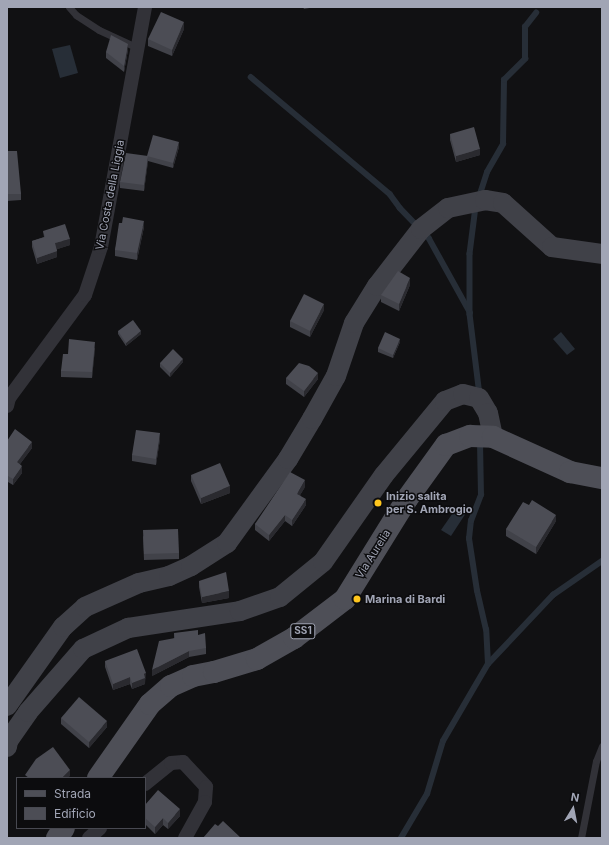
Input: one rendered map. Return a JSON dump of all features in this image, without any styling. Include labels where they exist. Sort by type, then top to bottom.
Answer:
[{"type":"main road","name":"Via Aurelia","points":[[99,777],[150,704],[171,686],[193,676],[214,672],[257,659],[294,638],[345,599],[407,499],[446,445],[470,436],[493,438],[570,472],[602,478]]},
{"type":"main road","points":[[57,838],[63,829]]},
{"type":"street","name":"Via Costa della Liggia","points":[[8,401],[85,295],[102,247],[145,7]]},
{"type":"street","points":[[7,706],[63,627],[84,607],[139,583],[174,573],[227,543],[288,459],[312,419],[336,376],[354,323],[377,286],[421,229],[448,208],[485,200],[503,203],[552,247],[602,254]]},
{"type":"street","points":[[7,747],[8,741],[28,712],[83,649],[128,628],[240,611],[280,597],[323,562],[384,475],[445,401],[463,394],[479,398],[488,413],[493,438]]},
{"type":"street","points":[[146,783],[171,763],[183,762],[206,787],[205,802],[185,838]]},
{"type":"street","points":[[89,838],[99,829]]},
{"type":"lane","points":[[69,7],[76,15],[99,30],[138,48]]},
{"type":"lane","points":[[581,838],[596,761],[602,746]]},
{"type":"shaded area","points":[[70,45],[78,73],[60,78],[52,49]]},
{"type":"shaded area","points":[[561,332],[575,349],[567,355],[553,339]]},
{"type":"shaded area","points":[[457,507],[466,513],[451,536],[441,530]]},
{"type":"building","points":[[161,12],[184,22],[172,50],[148,39]]},
{"type":"building","points":[[111,35],[128,44],[124,66],[106,52]]},
{"type":"building","points":[[474,127],[480,149],[456,156],[450,134]]},
{"type":"building","points":[[153,135],[179,142],[173,163],[147,156]]},
{"type":"building","points":[[7,151],[17,151],[21,194],[7,194]]},
{"type":"building","points":[[126,153],[148,156],[144,185],[120,182]]},
{"type":"building","points":[[123,217],[144,221],[137,253],[115,250],[119,223],[122,223]]},
{"type":"building","points":[[65,224],[70,239],[55,243],[57,251],[37,258],[32,241],[45,237],[43,231]]},
{"type":"building","points":[[398,271],[410,278],[399,304],[381,295]]},
{"type":"building","points":[[304,294],[324,304],[310,331],[290,321]]},
{"type":"building","points":[[133,320],[141,331],[126,343],[118,331]]},
{"type":"building","points":[[385,332],[400,339],[393,355],[378,348]]},
{"type":"building","points":[[69,339],[95,342],[92,372],[61,371],[63,354],[68,354]]},
{"type":"building","points":[[173,349],[183,359],[170,373],[160,363]]},
{"type":"building","points":[[299,363],[309,366],[318,373],[304,391],[286,378]]},
{"type":"building","points":[[15,429],[32,442],[17,462],[22,466],[13,479],[8,476],[7,478],[7,441]]},
{"type":"building","points":[[136,430],[160,433],[156,459],[132,455]]},
{"type":"building","points":[[220,463],[230,486],[201,498],[191,475]]},
{"type":"building","points":[[290,472],[305,480],[297,494],[306,499],[292,520],[285,515],[269,535],[255,524]]},
{"type":"building","points":[[532,500],[556,515],[536,547],[506,529],[523,502],[529,505]]},
{"type":"building","points":[[178,529],[179,553],[144,554],[143,530]]},
{"type":"building","points":[[226,572],[229,591],[202,597],[199,581]]},
{"type":"building","points":[[198,630],[198,635],[205,633],[206,648],[189,651],[152,670],[159,641],[175,638],[174,633]]},
{"type":"building","points":[[137,649],[146,673],[144,674],[145,678],[132,683],[130,677],[113,684],[105,661]]},
{"type":"building","points":[[79,697],[107,721],[89,742],[61,718]]},
{"type":"building","points":[[53,747],[70,770],[63,777],[28,777],[25,775],[36,759]]},
{"type":"building","points":[[158,790],[180,809],[168,823],[163,818],[155,827],[146,819],[146,804]]},
{"type":"building","points":[[223,821],[241,838],[203,838],[215,824],[218,826]]},
{"type":"waterway","points":[[479,197],[487,172],[503,144],[504,80],[525,59],[525,27],[536,13]]},
{"type":"waterway","points":[[251,77],[390,194],[400,208],[429,238],[470,312]]},
{"type":"waterway","points":[[476,207],[470,254],[470,314],[480,395]]},
{"type":"waterway","points":[[401,838],[427,794],[443,741],[488,664],[486,630],[477,591],[469,539],[471,521],[481,495],[480,442]]},
{"type":"waterway","points":[[488,664],[553,595],[602,561]]},
{"type":"place","name":"Inizio salita per S. Ambrogio","points":[[378,503]]},
{"type":"place","name":"Marina di Bardi","points":[[357,599]]}]
